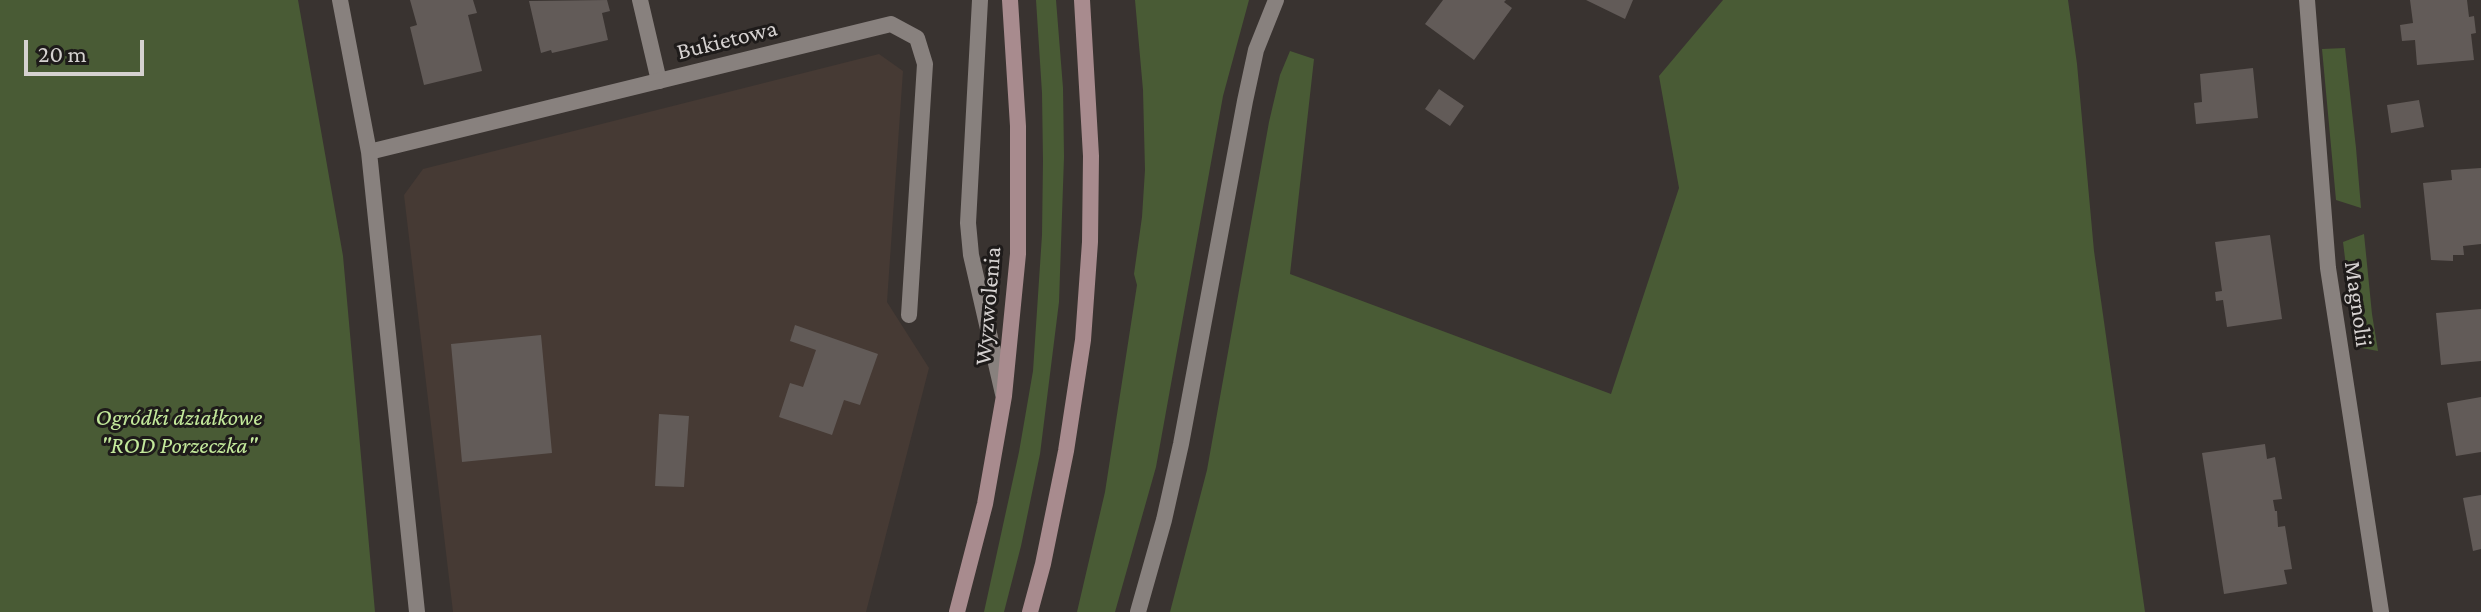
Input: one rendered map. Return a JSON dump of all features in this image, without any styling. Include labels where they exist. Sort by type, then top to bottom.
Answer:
[{"type":"main road","name":"Wyzwolenia","points":[[957,612],[985,504],[1004,396],[1018,254],[1018,126],[1010,0]]},
{"type":"main road","points":[[1030,612],[1066,451],[1083,340],[1090,242],[1091,156],[1082,0]]},
{"type":"street","points":[[340,0],[369,152],[417,612]]},
{"type":"street","points":[[640,0],[659,81]]},
{"type":"street","points":[[980,0],[968,223],[971,255],[1004,396]]},
{"type":"street","points":[[1138,612],[1181,444],[1256,50],[1276,0]]},
{"type":"street","name":"Magnolii","points":[[2307,0],[2328,268],[2381,612]]},
{"type":"street","name":"Bukietowa","points":[[369,152],[891,24],[917,38],[925,64],[909,315]]},
{"type":"shaded area","points":[[879,54],[903,71],[887,302],[929,368],[866,612],[453,612],[404,195],[423,169]]},
{"type":"green space","name":"Ogródki działkowe \"ROD Porzeczka\"","points":[[0,0],[298,0],[343,256],[375,612],[0,612]]},
{"type":"green space","points":[[1036,0],[1056,0],[1063,88],[1059,302],[1040,454],[1021,546],[1004,612],[984,612],[1019,452],[1033,371],[1042,235],[1043,161]]},
{"type":"green space","points":[[1135,0],[1249,0],[1223,96],[1156,467],[1115,612],[1077,612],[1105,492],[1137,285],[1134,274],[1145,170],[1143,90]]},
{"type":"green space","points":[[1723,0],[2068,0],[2094,251],[2145,612],[1170,612],[1207,470],[1269,122],[1280,75],[1290,51],[1314,59],[1290,274],[1611,394],[1679,188],[1659,76]]},
{"type":"green space","points":[[2345,48],[2361,208],[2336,200],[2322,49]]},
{"type":"green space","points":[[2364,234],[2378,351],[2356,347],[2343,242]]},
{"type":"building","points":[[410,0],[473,0],[477,13],[468,15],[482,71],[424,85],[410,27],[417,25]]},
{"type":"building","points":[[607,0],[610,11],[602,13],[608,40],[541,53],[529,1]]},
{"type":"building","points":[[1443,0],[1506,0],[1504,2],[1512,8],[1474,60],[1425,24]]},
{"type":"building","points":[[1586,0],[1633,0],[1625,19]]},
{"type":"building","points":[[2410,0],[2467,0],[2469,17],[2474,16],[2476,33],[2471,34],[2474,60],[2417,65],[2415,40],[2402,41],[2400,25],[2413,23]]},
{"type":"building","points":[[2253,68],[2258,118],[2196,124],[2194,103],[2202,102],[2200,74]]},
{"type":"building","points":[[1439,89],[1464,106],[1450,126],[1425,109]]},
{"type":"building","points":[[2419,100],[2424,127],[2391,133],[2387,105]]},
{"type":"building","points":[[2481,168],[2481,244],[2463,246],[2464,255],[2453,255],[2453,261],[2431,260],[2423,183],[2452,180],[2451,170]]},
{"type":"building","points":[[2270,235],[2282,319],[2227,327],[2223,300],[2216,301],[2215,292],[2222,291],[2215,242]]},
{"type":"building","points":[[2481,309],[2481,361],[2441,365],[2436,313]]},
{"type":"building","points":[[795,325],[878,354],[860,405],[844,400],[832,435],[779,417],[790,383],[803,387],[816,350],[790,341]]},
{"type":"building","points":[[541,335],[552,453],[462,462],[451,344]]},
{"type":"building","points":[[2481,397],[2481,452],[2456,456],[2447,403]]},
{"type":"building","points":[[659,414],[689,416],[684,487],[655,486]]},
{"type":"building","points":[[2265,444],[2267,459],[2275,457],[2282,499],[2273,500],[2278,527],[2285,526],[2292,569],[2284,570],[2287,584],[2224,594],[2202,453]]},
{"type":"building","points":[[2481,495],[2481,549],[2473,551],[2463,498]]}]
